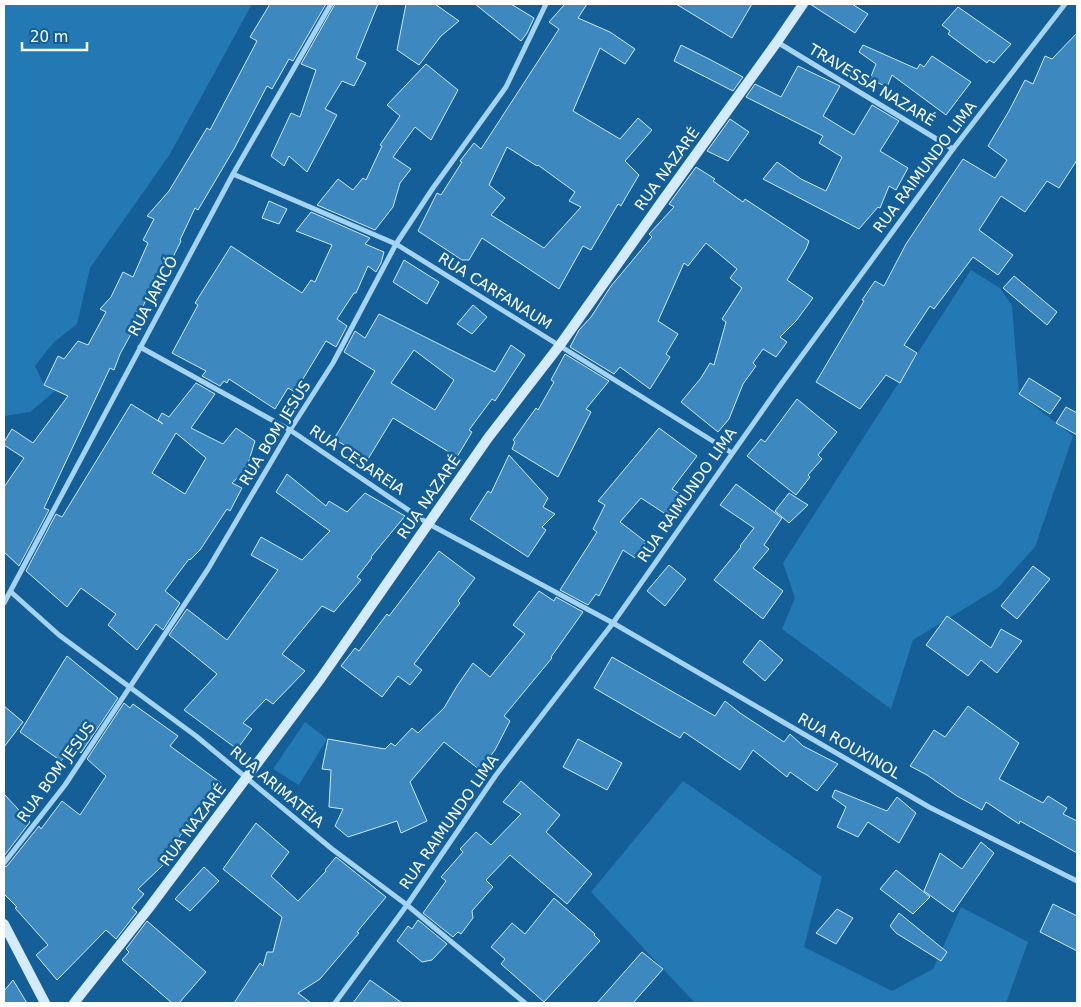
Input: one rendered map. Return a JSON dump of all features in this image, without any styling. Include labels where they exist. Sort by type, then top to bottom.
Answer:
[{"type":"street","name":"RUA JARICÓ","points":[[4,604],[233,174],[331,4]]},
{"type":"street","name":"RUA BOM JESUS","points":[[4,863],[65,785],[208,569],[290,430],[333,363],[396,244],[433,188],[506,87],[546,4]]},
{"type":"street","name":"RUA NAZARÉ","points":[[74,1003],[149,908],[321,678],[488,438],[560,345],[777,42],[802,4]]},
{"type":"street","name":"RUA RAIMUNDO LIMA","points":[[335,1003],[407,904],[496,775],[613,623],[732,453],[953,149],[1065,4]]},
{"type":"street","name":"TRAVESSA NAZARÉ","points":[[777,42],[953,149]]},
{"type":"street","name":"RUA CARFANAUM","points":[[233,174],[396,244],[732,453]]},
{"type":"street","name":"RUA CESAREIA","points":[[140,347],[290,430],[429,524],[613,623]]},
{"type":"street","name":"RUA ARIMATÉIA","points":[[11,592],[58,635],[196,736],[332,849],[407,904],[525,1003]]},
{"type":"street","name":"RUA ROUXINOL","points":[[613,623],[929,807],[1077,881]]},
{"type":"street","points":[[4,924],[45,1003]]},
{"type":"shaded area","points":[[4,4],[252,4],[170,154],[90,268],[77,324],[53,343],[35,366],[44,385],[55,391],[30,412],[4,416]]},
{"type":"shaded area","points":[[971,270],[1000,288],[1012,306],[1019,394],[1073,436],[1035,547],[998,588],[913,640],[891,709],[782,629],[795,598],[783,563]]},
{"type":"shaded area","points":[[305,722],[327,739],[299,785],[273,769]]},
{"type":"shaded area","points":[[683,781],[822,877],[804,947],[892,991],[933,969],[961,907],[1028,942],[1006,1003],[694,1002],[591,892]]},
{"type":"building","points":[[270,4],[326,4],[293,61],[289,59],[272,89],[267,86],[234,149],[198,210],[195,208],[173,257],[170,255],[149,302],[146,300],[114,370],[110,368],[44,508],[49,510],[19,566],[4,552],[4,487],[24,458],[4,445],[4,442],[12,429],[33,443],[68,396],[44,385],[58,356],[64,359],[78,341],[88,345],[106,312],[100,309],[111,297],[123,272],[133,277],[148,243],[143,240],[154,219],[147,216],[169,191],[207,128],[210,130],[257,41],[250,37]]},
{"type":"building","points":[[335,4],[378,4],[356,58],[366,63],[354,86],[342,81],[325,109],[337,115],[307,172],[289,156],[284,166],[271,156],[291,113],[300,117],[316,70],[301,64]]},
{"type":"building","points":[[406,4],[435,4],[459,21],[441,36],[419,65],[397,50]]},
{"type":"building","points":[[475,4],[511,4],[534,18],[521,41]]},
{"type":"building","points":[[565,4],[587,4],[578,18],[610,32],[635,49],[625,64],[600,48],[573,111],[620,139],[638,118],[652,130],[625,161],[639,175],[621,206],[618,204],[591,250],[583,246],[559,289],[482,238],[469,260],[462,260],[418,231],[437,193],[441,195],[462,162],[460,161],[474,143],[481,149],[559,29],[549,22]],"holes":[[[507,147],[575,192],[569,201],[581,207],[544,248],[491,215],[505,198],[489,185]]]},
{"type":"building","points":[[676,4],[752,4],[732,38]]},
{"type":"building","points":[[810,4],[852,4],[868,14],[855,33]]},
{"type":"building","points":[[958,7],[1011,44],[994,63],[989,60],[987,63],[948,34],[950,31],[942,25]]},
{"type":"building","points":[[1077,33],[1077,160],[1059,188],[1047,181],[1025,212],[1001,196],[979,230],[1013,255],[998,275],[973,257],[934,309],[930,306],[904,345],[917,353],[900,383],[886,375],[860,409],[816,382],[864,301],[862,300],[875,281],[884,286],[906,244],[963,159],[995,178],[1007,160],[988,146],[1025,80],[1033,84],[1045,56],[1052,59]]},
{"type":"building","points":[[681,45],[743,77],[733,91],[674,61]]},
{"type":"building","points":[[863,45],[917,69],[920,64],[924,67],[932,56],[971,82],[946,115],[892,75],[887,87],[870,79],[876,64],[859,52]]},
{"type":"building","points":[[426,64],[458,90],[431,140],[415,127],[393,157],[411,169],[400,183],[393,207],[375,230],[317,205],[338,179],[353,190],[363,178],[366,180],[382,146],[380,145],[400,116],[387,105]]},
{"type":"building","points":[[798,66],[840,86],[823,116],[854,135],[872,105],[899,121],[880,151],[908,168],[896,190],[889,186],[880,208],[878,207],[859,229],[763,179],[777,162],[801,179],[826,191],[842,157],[819,143],[823,136],[746,97],[755,84],[781,97]]},
{"type":"building","points":[[730,119],[749,132],[728,161],[707,151]]},
{"type":"building","points":[[696,167],[715,179],[713,181],[743,202],[745,199],[809,241],[787,280],[813,298],[796,321],[780,337],[787,342],[776,357],[763,349],[753,363],[756,366],[743,384],[729,419],[718,432],[681,402],[701,378],[710,363],[714,365],[726,322],[722,319],[742,288],[730,278],[737,269],[706,243],[688,266],[684,263],[658,321],[678,334],[666,354],[670,357],[650,389],[620,367],[614,374],[570,347],[579,330],[591,317],[611,286],[652,237],[649,234],[674,207],[669,204]]},
{"type":"building","points":[[269,201],[287,209],[279,224],[262,218]]},
{"type":"building","points":[[311,212],[370,238],[365,244],[384,252],[376,272],[368,266],[356,293],[354,293],[337,319],[347,326],[336,347],[326,341],[295,392],[288,388],[275,409],[229,379],[227,383],[224,381],[220,386],[202,376],[206,371],[172,353],[198,305],[195,303],[231,246],[302,293],[311,280],[315,282],[332,245],[296,231]]},
{"type":"building","points":[[404,260],[439,282],[427,304],[393,282]]},
{"type":"building","points":[[1014,276],[1057,312],[1047,325],[1003,288]]},
{"type":"building","points":[[473,305],[487,317],[472,334],[457,324]]},
{"type":"building","points":[[379,314],[495,372],[511,345],[525,355],[495,401],[492,399],[469,430],[472,432],[457,457],[393,418],[368,459],[334,439],[375,371],[344,352],[355,331],[365,338]],"holes":[[[414,350],[454,380],[435,410],[391,383]]]},
{"type":"building","points":[[565,354],[609,381],[586,409],[591,412],[558,477],[512,449],[515,442],[513,440],[536,408],[538,410],[554,382],[551,380]]},
{"type":"building","points":[[1029,378],[1061,398],[1050,414],[1019,394]]},
{"type":"building","points":[[196,383],[215,394],[191,428],[223,444],[236,428],[255,441],[246,470],[232,483],[242,488],[230,511],[227,509],[200,550],[189,559],[165,591],[180,603],[163,630],[156,624],[137,650],[108,625],[116,614],[81,588],[67,607],[26,571],[56,514],[62,517],[131,404],[163,424],[158,420],[162,413],[169,417]],"holes":[[[176,433],[206,458],[185,494],[152,473]]]},
{"type":"building","points":[[797,399],[837,432],[818,455],[822,459],[808,475],[810,477],[796,495],[747,456],[761,439],[765,442]]},
{"type":"building","points":[[1066,407],[1077,413],[1077,435],[1056,423]]},
{"type":"building","points":[[659,428],[697,456],[672,489],[680,494],[667,515],[641,498],[620,522],[646,542],[635,558],[623,550],[599,596],[596,594],[588,605],[560,590],[597,532],[593,529],[605,505],[598,501]]},
{"type":"building","points":[[509,455],[548,498],[543,507],[555,514],[542,527],[546,530],[528,557],[470,519],[488,491],[491,493]]},
{"type":"building","points":[[287,474],[326,506],[329,501],[347,512],[365,493],[405,516],[371,557],[357,577],[361,580],[334,612],[322,606],[282,654],[305,671],[273,704],[266,699],[243,723],[252,729],[237,749],[184,710],[217,674],[169,635],[187,609],[227,640],[278,570],[251,555],[261,537],[302,560],[330,531],[276,492]]},
{"type":"building","points":[[736,484],[782,518],[764,545],[769,549],[753,568],[783,591],[763,619],[714,580],[754,528],[720,505]]},
{"type":"building","points":[[789,493],[808,505],[789,523],[775,511]]},
{"type":"building","points":[[439,551],[475,578],[458,601],[460,603],[414,664],[422,670],[410,685],[398,676],[382,697],[341,666],[355,648],[359,651],[387,614],[389,616]]},
{"type":"building","points":[[669,565],[686,579],[665,606],[647,591]]},
{"type":"building","points":[[1033,566],[1050,579],[1017,619],[1001,606]]},
{"type":"building","points":[[539,591],[554,601],[556,597],[583,612],[552,658],[504,716],[510,721],[495,750],[480,770],[444,742],[410,782],[427,821],[401,833],[397,821],[348,837],[335,826],[343,809],[329,807],[331,770],[322,769],[328,739],[385,749],[391,743],[395,746],[412,728],[418,733],[444,708],[473,663],[490,677],[525,634],[513,625]]},
{"type":"building","points":[[947,616],[991,648],[1001,629],[1022,641],[997,673],[981,660],[968,676],[926,645]]},
{"type":"building","points":[[760,640],[783,660],[765,681],[743,662]]},
{"type":"building","points":[[67,656],[118,698],[81,753],[73,746],[61,761],[20,732]]},
{"type":"building","points":[[612,657],[715,716],[725,701],[784,742],[790,734],[803,746],[838,764],[817,791],[790,772],[787,777],[753,750],[740,770],[684,732],[680,738],[594,688]]},
{"type":"building","points":[[124,703],[130,708],[133,704],[178,736],[170,746],[221,783],[176,841],[182,847],[138,889],[144,894],[132,908],[137,912],[116,939],[106,930],[57,980],[36,955],[48,945],[4,894],[4,867],[7,866],[39,826],[41,829],[62,801],[80,815],[106,776],[87,759]]},
{"type":"building","points":[[4,706],[23,722],[4,747]]},
{"type":"building","points":[[968,706],[1019,743],[999,779],[1043,803],[1048,796],[1067,808],[1063,814],[1077,821],[1077,853],[1020,821],[1019,824],[986,802],[982,810],[910,766],[934,730],[945,737]]},
{"type":"building","points":[[578,739],[622,763],[607,790],[563,767]]},
{"type":"building","points":[[521,781],[560,815],[546,832],[592,874],[567,904],[510,855],[486,880],[493,887],[472,911],[473,918],[461,934],[458,932],[453,937],[423,913],[446,881],[441,877],[463,852],[460,849],[476,832],[491,845],[521,814],[503,802]]},
{"type":"building","points":[[835,790],[887,811],[897,797],[916,813],[899,843],[868,822],[858,837],[837,827],[846,807],[832,797]]},
{"type":"building","points":[[4,794],[30,822],[4,856]]},
{"type":"building","points":[[256,823],[289,852],[271,876],[298,901],[326,871],[336,857],[386,897],[357,932],[359,933],[320,979],[298,993],[311,1003],[234,1003],[260,963],[263,966],[267,952],[273,952],[282,917],[223,869]]},
{"type":"building","points":[[981,842],[994,853],[953,912],[924,891],[940,853],[962,869]]},
{"type":"building","points":[[204,867],[219,881],[190,911],[175,899]]},
{"type":"building","points":[[896,870],[930,897],[913,914],[880,889]]},
{"type":"building","points":[[554,898],[595,934],[600,941],[544,1002],[501,964],[505,959],[491,947],[512,923],[525,934]]},
{"type":"building","points":[[1053,904],[1077,916],[1077,951],[1040,932]]},
{"type":"building","points":[[837,909],[853,918],[836,944],[816,933]]},
{"type":"building","points":[[899,913],[947,952],[941,961],[896,933],[890,926]]},
{"type":"building","points":[[418,920],[447,944],[432,960],[422,962],[397,941],[408,926],[412,929]]},
{"type":"building","points":[[147,921],[206,972],[179,1003],[172,1003],[122,960],[129,952],[126,949]]},
{"type":"building","points":[[642,952],[663,969],[633,1003],[597,1003]]},
{"type":"building","points":[[13,980],[27,1003],[4,1003],[4,991]]},
{"type":"building","points":[[370,980],[402,1003],[353,1003]]}]
